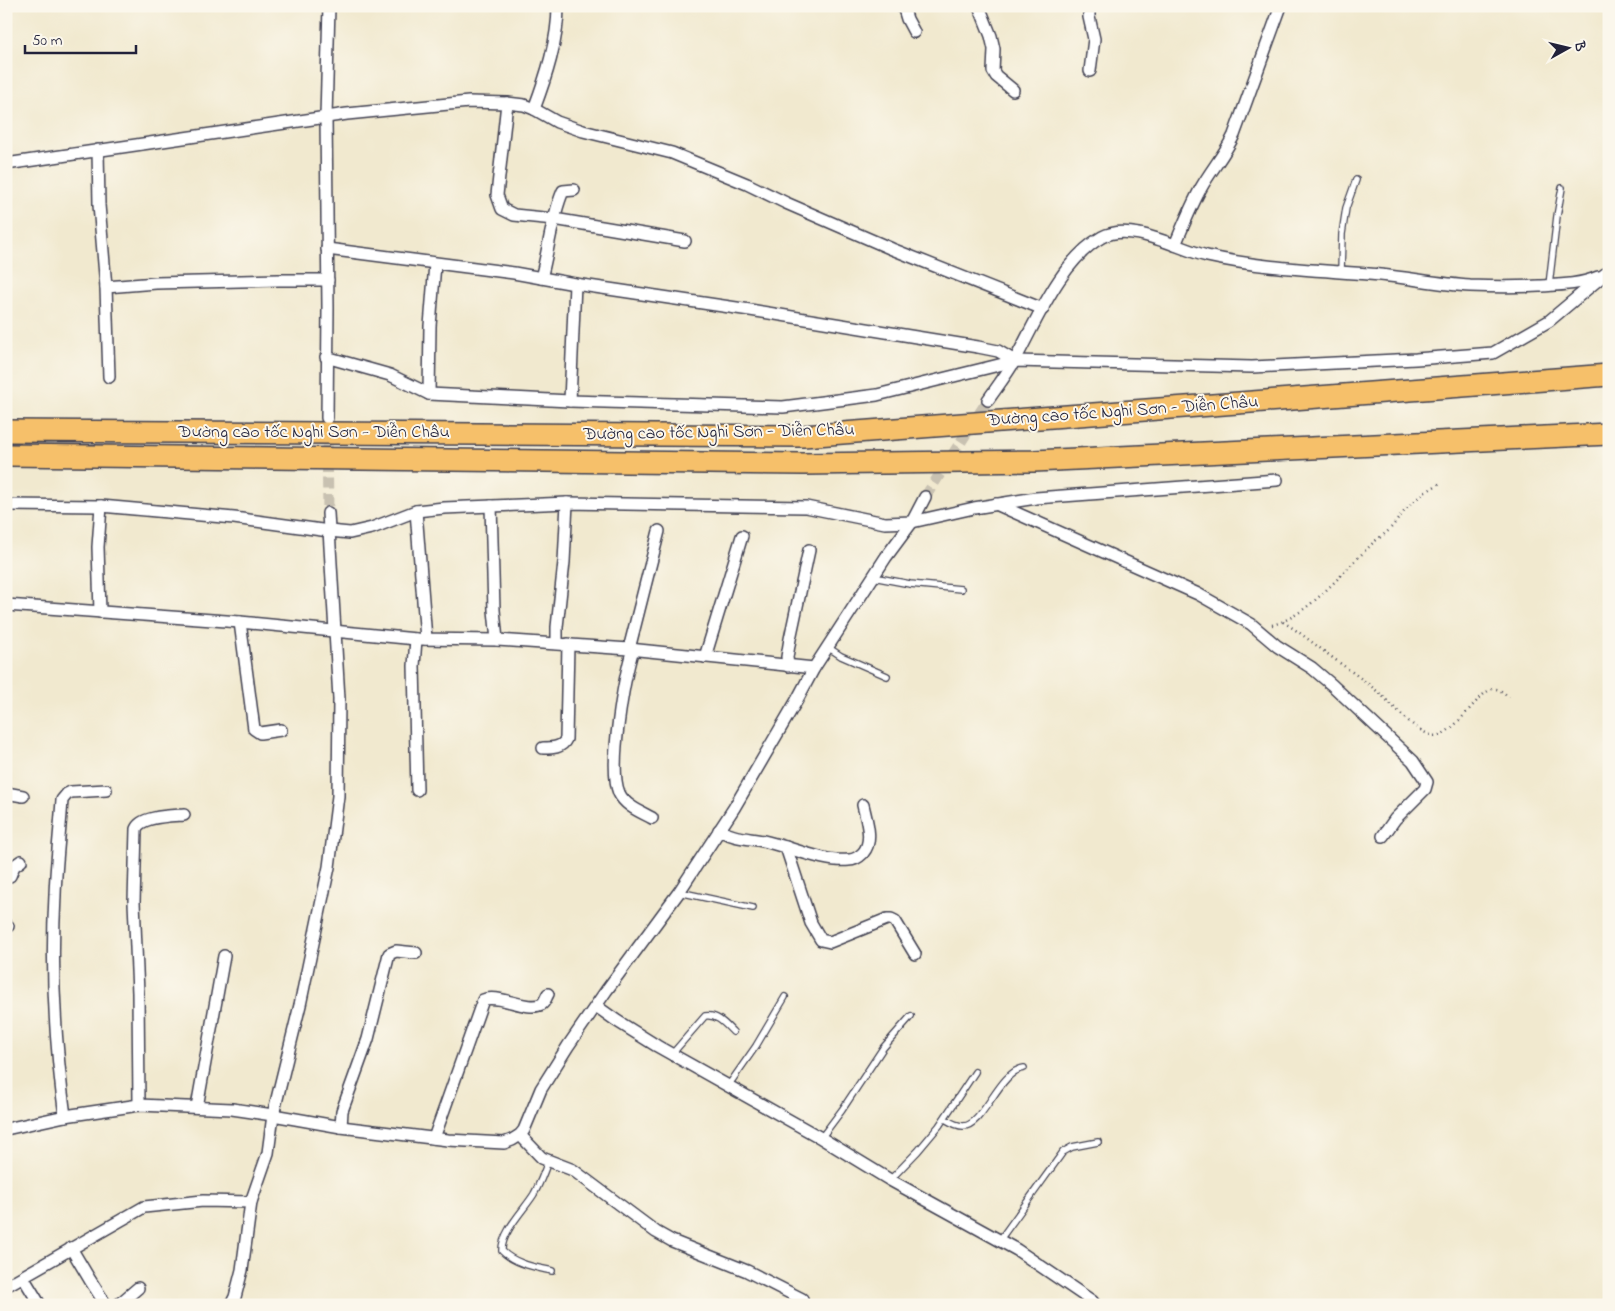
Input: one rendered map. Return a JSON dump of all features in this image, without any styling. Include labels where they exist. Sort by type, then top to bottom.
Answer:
[{"type":"highway","name":"Đường cao tốc Nghi Sơn - Diễn Châu","points":[[6,432],[802,436],[1609,375]]},
{"type":"highway","name":"Đường cao tốc Nghi Sơn - Diễn Châu","points":[[6,455],[803,464],[909,463],[1034,461],[1609,434]]},
{"type":"street","points":[[326,418],[328,6]]},
{"type":"street","points":[[534,109],[552,48],[558,22],[558,6]]},
{"type":"street","points":[[903,6],[914,32]]},
{"type":"street","points":[[979,6],[994,49],[993,71],[996,76],[1013,90]]},
{"type":"street","points":[[1089,6],[1089,17],[1094,39],[1090,72]]},
{"type":"street","points":[[1175,245],[1201,188],[1234,135],[1281,6]]},
{"type":"street","points":[[6,164],[326,117],[469,102],[507,103],[534,109],[557,122],[583,131],[672,153],[747,184],[892,249],[1043,309]]},
{"type":"street","points":[[507,103],[497,195],[502,209],[514,215],[554,219],[685,241]]},
{"type":"street","points":[[98,150],[98,205],[106,287],[109,377]]},
{"type":"street","points":[[541,278],[554,219],[563,191],[574,190]]},
{"type":"street","points":[[988,400],[1015,361],[1057,284],[1074,261],[1101,238],[1114,234],[1132,234],[1153,238],[1207,256],[1268,266],[1404,277],[1469,286],[1516,287],[1578,283],[1607,273]]},
{"type":"street","points":[[327,249],[514,273],[978,347],[998,351],[1015,361]]},
{"type":"street","points":[[429,394],[430,326],[435,264]]},
{"type":"street","points":[[326,357],[390,375],[429,394],[570,401],[782,407],[877,395],[1015,361],[1252,367],[1416,359],[1493,353],[1549,321],[1607,273]]},
{"type":"street","points":[[106,287],[156,283],[328,280]]},
{"type":"street","points":[[570,401],[575,284]]},
{"type":"street","points":[[6,505],[101,506],[234,518],[329,531],[350,532],[372,528],[416,511],[444,508],[567,503],[806,507],[885,523],[912,522],[996,504],[1036,498],[1277,480]]},
{"type":"street","points":[[6,1129],[65,1116],[139,1105],[232,1109],[341,1127],[434,1138],[504,1142],[520,1135],[524,1130],[541,1089],[568,1046],[679,892],[776,737],[814,668],[873,577],[912,522],[925,496]]},
{"type":"street","points":[[543,748],[560,746],[564,744],[566,739],[563,644],[557,627],[564,562],[567,503]]},
{"type":"street","points":[[996,504],[1198,594],[1256,628],[1277,646],[1326,679],[1413,760],[1422,771],[1427,782],[1425,789],[1395,819],[1383,836]]},
{"type":"street","points":[[100,612],[98,547],[101,506]]},
{"type":"street","points":[[491,506],[494,610],[498,640]]},
{"type":"street","points":[[416,511],[421,639],[414,666],[417,790]]},
{"type":"street","points":[[231,1305],[242,1270],[251,1202],[268,1153],[273,1115],[300,1005],[330,866],[333,843],[338,796],[340,731],[328,513]]},
{"type":"street","points":[[652,818],[634,808],[623,799],[619,792],[616,781],[616,749],[631,649],[632,630],[659,531]]},
{"type":"street","points":[[705,657],[742,536]]},
{"type":"street","points":[[788,666],[787,657],[790,639],[809,550]]},
{"type":"street","points":[[6,605],[240,622],[421,639],[498,640],[631,649],[814,668]]},
{"type":"street","points":[[240,622],[254,729],[260,733],[281,730]]},
{"type":"street","points":[[65,1116],[60,1079],[54,949],[55,895],[62,800],[70,792],[106,790]]},
{"type":"street","points":[[6,794],[23,796]]},
{"type":"street","points":[[719,830],[729,835],[786,847],[803,853],[840,860],[857,858],[867,846],[867,828],[863,805]]},
{"type":"street","points":[[139,1105],[138,993],[134,902],[136,829],[141,822],[184,815]]},
{"type":"street","points":[[786,847],[811,923],[821,940],[830,942],[886,919],[892,919],[915,954]]},
{"type":"street","points":[[6,878],[10,876],[14,866],[21,861]]},
{"type":"street","points":[[341,1127],[342,1111],[368,1039],[389,954],[396,951],[416,953]]},
{"type":"street","points":[[197,1107],[224,956]]},
{"type":"street","points":[[434,1138],[483,1000],[492,998],[525,1005],[540,1005],[544,1003],[548,994]]},
{"type":"street","points":[[596,1006],[672,1054],[1036,1262],[1096,1305]]},
{"type":"street","points":[[520,1135],[531,1148],[548,1161],[573,1170],[656,1232],[672,1241],[747,1271],[802,1299]]},
{"type":"street","points":[[6,1286],[144,1207],[203,1202],[251,1202]]},
{"type":"street","points":[[71,1248],[106,1305]]},
{"type":"street","points":[[23,1277],[40,1305]]},
{"type":"street","points":[[118,1305],[138,1288]]},
{"type":"lane","points":[[1341,272],[1342,234],[1346,208],[1356,180]]},
{"type":"lane","points":[[1549,285],[1562,188]]},
{"type":"lane","points":[[873,577],[910,584],[961,589]]},
{"type":"lane","points":[[828,648],[841,656],[887,676]]},
{"type":"lane","points":[[679,892],[753,908]]},
{"type":"lane","points":[[728,1086],[756,1046],[786,997]]},
{"type":"lane","points":[[672,1054],[705,1016],[719,1019],[733,1032]]},
{"type":"lane","points":[[821,1138],[883,1048],[911,1016]]},
{"type":"lane","points":[[945,1119],[954,1124],[964,1126],[974,1122],[1007,1078],[1018,1069],[1024,1068]]},
{"type":"lane","points":[[890,1180],[945,1119],[975,1072]]},
{"type":"lane","points":[[999,1240],[1063,1152],[1072,1147],[1098,1142]]},
{"type":"lane","points":[[548,1161],[540,1183],[510,1228],[502,1251],[511,1258],[529,1266],[552,1271]]},
{"type":"path","points":[[1256,628],[1283,622],[1307,606],[1388,531],[1414,501],[1442,482]]},
{"type":"path","points":[[1283,622],[1300,632],[1378,692],[1411,723],[1431,736],[1437,736],[1446,732],[1488,690],[1502,691],[1509,697]]},
{"type":"tunnel","points":[[925,497],[988,400]]},
{"type":"tunnel","points":[[327,429],[328,513]]}]
